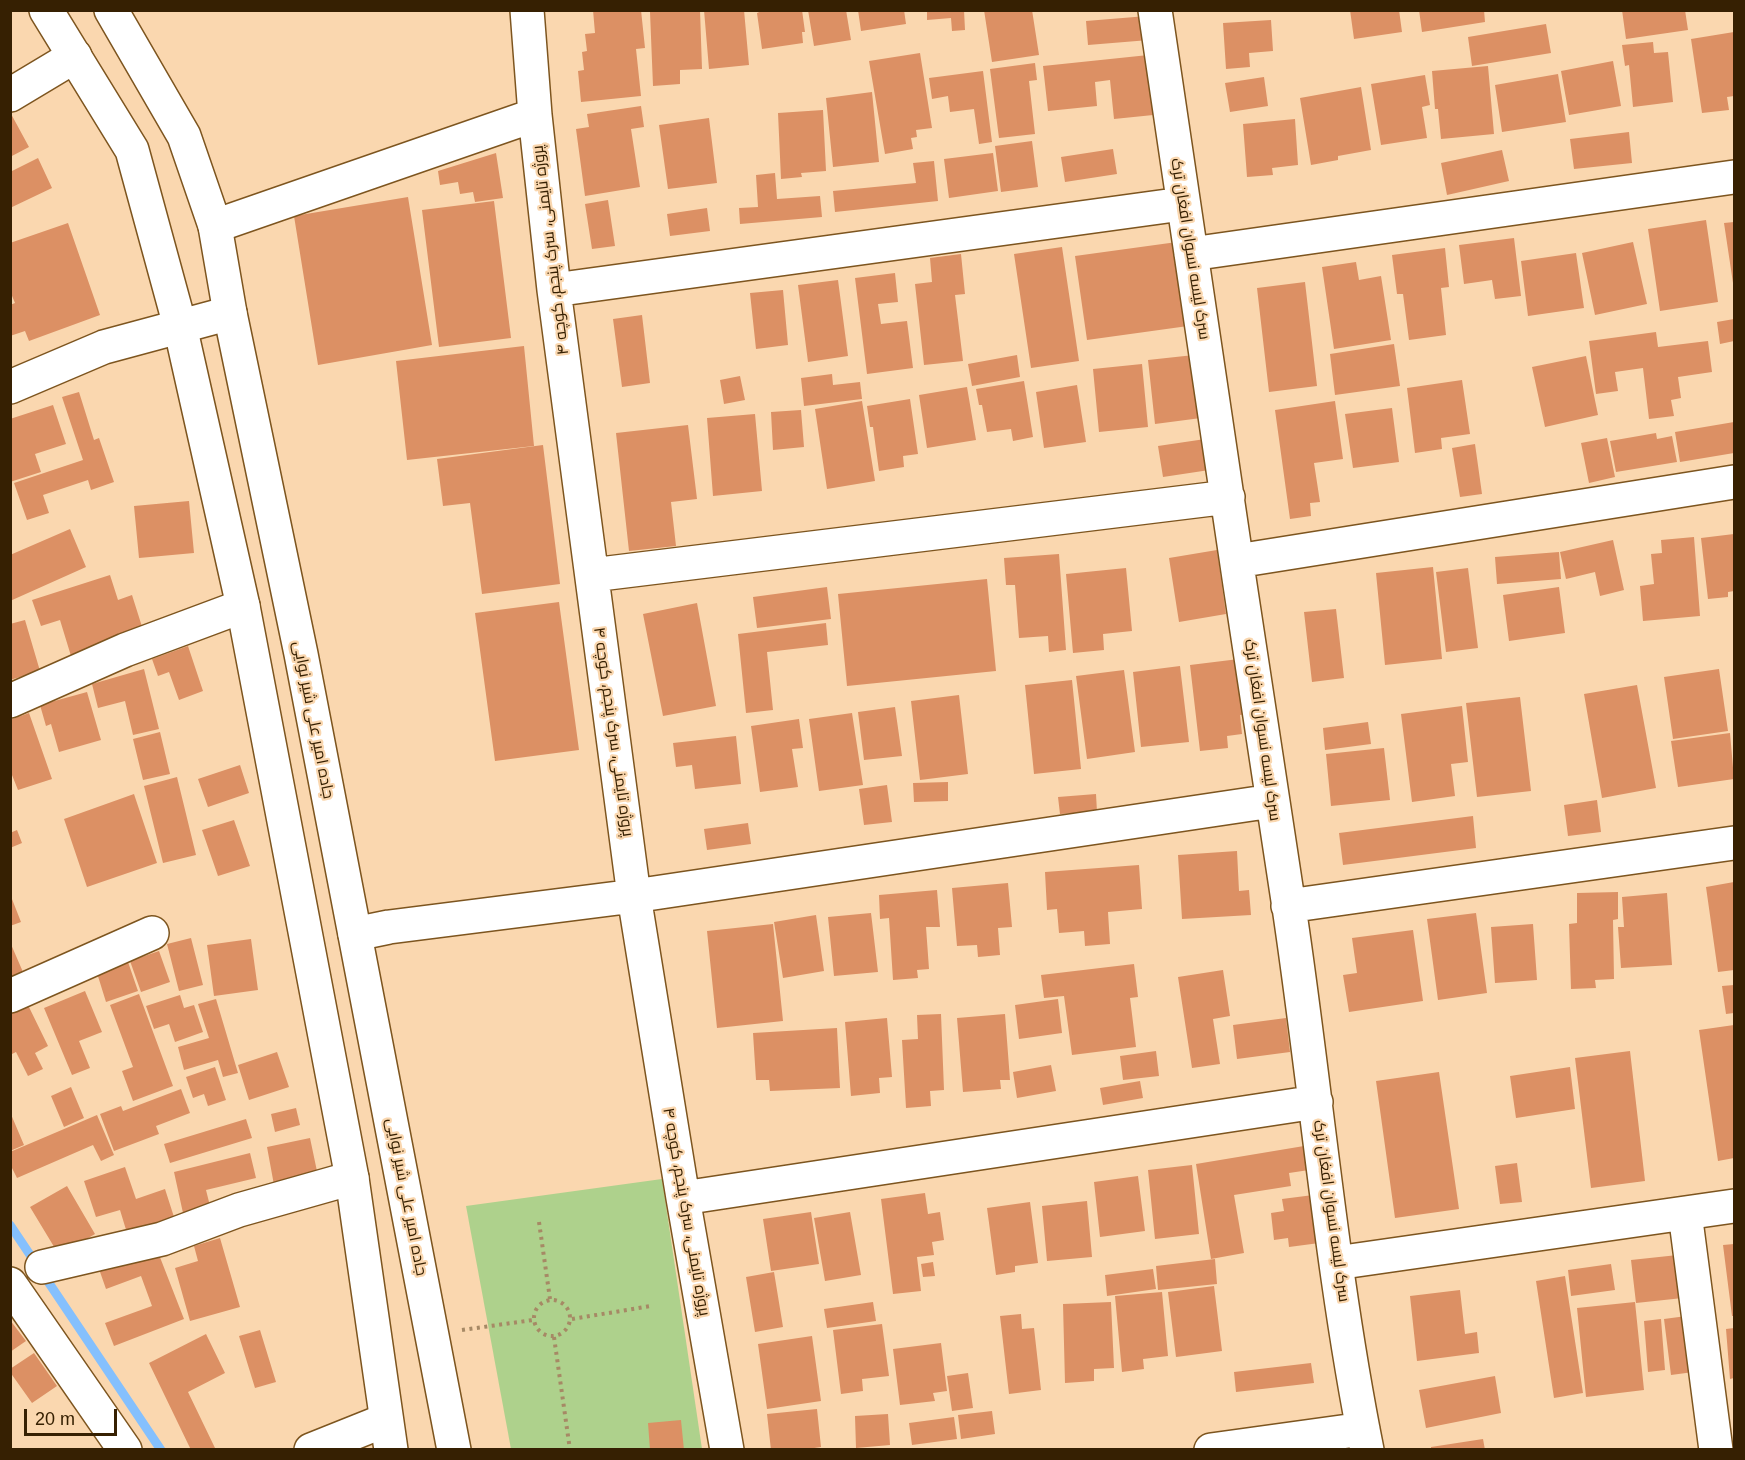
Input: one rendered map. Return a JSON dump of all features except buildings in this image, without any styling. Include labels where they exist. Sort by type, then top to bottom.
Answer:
[{"type":"street","points":[[46,10],[132,150],[180,326],[243,606],[352,1178],[389,1435],[311,1449]]},
{"type":"street","name":"جاده امیر علی شیر نوایی","points":[[111,10],[184,136],[215,226],[230,313],[298,643],[454,1449]]},
{"type":"street","name":"پروژه تایمنی، سرک پنجم، کوچه ۴","points":[[526,10],[535,115],[555,290],[634,896],[727,1449]]},
{"type":"street","name":"سرک لیسه نسوان افغان‌ ترک","points":[[1155,10],[1288,906],[1336,1263],[1365,1439]]},
{"type":"street","points":[[10,95],[75,56]]},
{"type":"street","points":[[215,226],[535,115]]},
{"type":"street","points":[[1191,254],[1734,177]]},
{"type":"street","points":[[555,290],[1182,204]]},
{"type":"street","points":[[10,387],[104,347],[230,313]]},
{"type":"street","points":[[1237,561],[1734,482]]},
{"type":"street","points":[[592,574],[1228,496]]},
{"type":"street","points":[[10,702],[125,650],[243,606]]},
{"type":"street","points":[[355,934],[389,927],[634,896],[1272,801]]},
{"type":"street","points":[[1288,906],[1734,843]]},
{"type":"street","points":[[10,996],[152,933]]},
{"type":"street","points":[[683,1198],[1316,1102]]},
{"type":"street","points":[[42,1267],[162,1239],[239,1210],[352,1178]]},
{"type":"street","points":[[1336,1263],[1734,1206]]},
{"type":"street","points":[[1685,1214],[1716,1449]]},
{"type":"street","points":[[10,1284],[125,1449]]},
{"type":"street","points":[[1211,1449],[1365,1439]]},
{"type":"path","points":[[540,1222],[550,1299]]},
{"type":"path","points":[[550,1299],[561,1301],[569,1308],[571,1319],[566,1331],[554,1336],[540,1333],[533,1320],[535,1310],[541,1303],[550,1299]]},
{"type":"path","points":[[571,1319],[651,1306]]},
{"type":"path","points":[[458,1330],[533,1320]]},
{"type":"path","points":[[554,1336],[570,1449]]},
{"type":"green space","points":[[662,1179],[702,1449],[511,1449],[466,1206]]},
{"type":"waterway","points":[[10,1225],[161,1450]]}]
